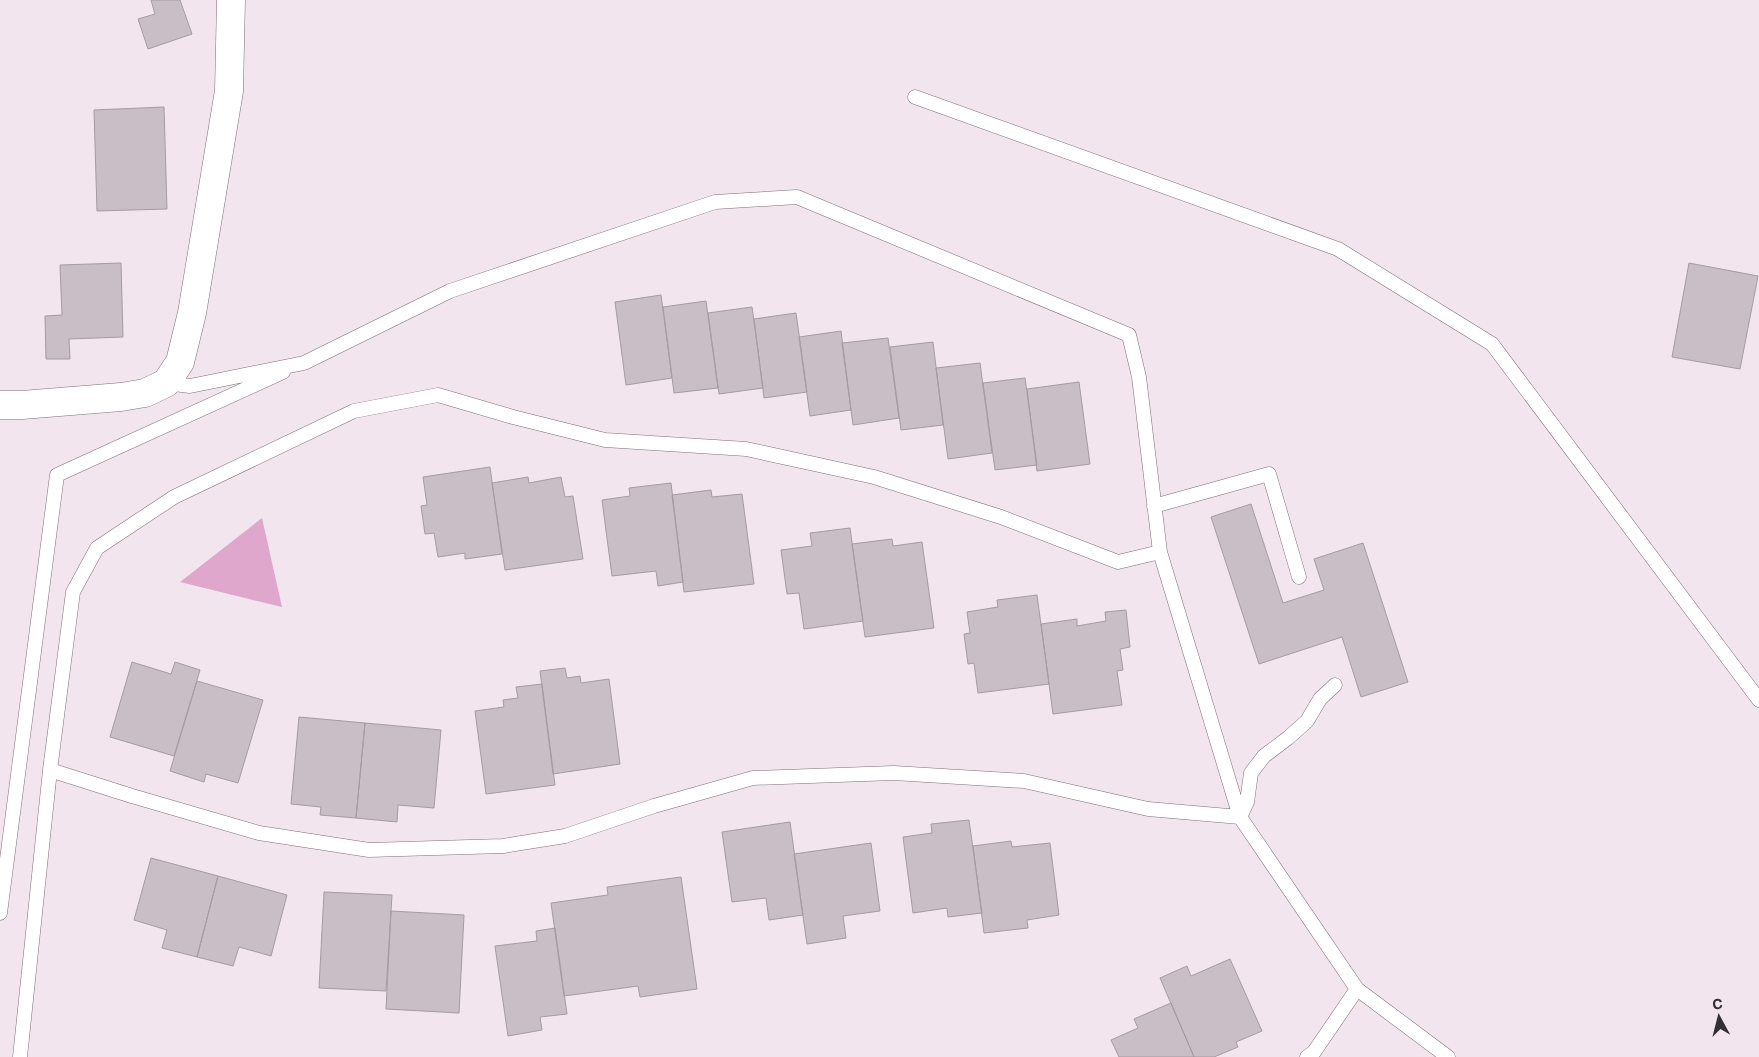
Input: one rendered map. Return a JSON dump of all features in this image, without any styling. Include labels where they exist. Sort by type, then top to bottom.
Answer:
[{"type":"street","points":[[0,405],[121,397],[146,393],[166,383],[180,362],[192,313],[229,91],[231,0]]},
{"type":"lane","points":[[915,97],[1338,249],[1492,344],[1759,700]]},
{"type":"lane","points":[[0,913],[58,475],[304,363],[450,291],[715,202],[797,197],[1130,336],[1139,377],[1160,552],[1240,817],[1357,989],[1448,1057]]},
{"type":"lane","points":[[166,383],[190,386],[304,363]]},
{"type":"lane","points":[[20,1057],[50,770],[73,592],[97,548],[174,497],[354,411],[438,395],[513,417],[605,440],[746,449],[874,477],[1001,517],[1118,562],[1160,552]]},
{"type":"lane","points":[[1154,506],[1269,474],[1298,577]]},
{"type":"lane","points":[[1240,817],[1247,802],[1251,773],[1264,756],[1307,721],[1320,699],[1335,685]]},
{"type":"lane","points":[[50,770],[259,833],[369,850],[503,846],[564,836],[654,806],[753,778],[894,773],[1024,781],[1148,809],[1240,817]]},
{"type":"lane","points":[[1308,1057],[1314,1052],[1357,989]]},
{"type":"shaded area","points":[[262,518],[282,607],[180,582]]},
{"type":"building","points":[[151,0],[180,0],[192,34],[148,49],[138,19],[155,14]]},
{"type":"building","points":[[164,107],[167,209],[97,211],[94,110]]},
{"type":"building","points":[[121,263],[123,337],[69,339],[70,359],[46,359],[45,316],[62,315],[60,265]]},
{"type":"building","points":[[1689,263],[1758,276],[1740,369],[1672,357]]},
{"type":"building","points":[[661,295],[672,378],[626,385],[615,302]]},
{"type":"building","points":[[706,301],[718,388],[674,393],[663,307]]},
{"type":"building","points":[[752,307],[763,388],[719,394],[708,313]]},
{"type":"building","points":[[796,313],[807,392],[764,398],[754,319]]},
{"type":"building","points":[[841,331],[851,410],[810,416],[799,337]]},
{"type":"building","points":[[888,338],[899,418],[853,425],[842,343]]},
{"type":"building","points":[[933,342],[943,425],[901,430],[890,347]]},
{"type":"building","points":[[980,363],[992,453],[948,459],[936,368]]},
{"type":"building","points":[[1025,378],[1037,465],[995,470],[983,383]]},
{"type":"building","points":[[1079,382],[1090,464],[1037,471],[1027,389]]},
{"type":"building","points":[[490,467],[502,554],[465,559],[465,553],[438,557],[434,533],[425,534],[421,506],[427,505],[423,477]]},
{"type":"building","points":[[528,477],[529,483],[561,477],[565,497],[573,496],[583,559],[505,570],[492,483]]},
{"type":"building","points":[[671,483],[683,582],[658,586],[656,571],[612,576],[602,500],[630,496],[629,488]]},
{"type":"building","points":[[711,490],[712,497],[742,494],[754,584],[684,592],[672,495]]},
{"type":"building","points":[[1251,504],[1283,603],[1324,590],[1314,559],[1363,543],[1408,682],[1361,697],[1342,637],[1259,664],[1211,517]]},
{"type":"building","points":[[850,528],[863,621],[804,629],[799,593],[787,594],[781,550],[812,546],[810,533]]},
{"type":"building","points":[[892,539],[893,546],[922,542],[934,628],[865,637],[852,544]]},
{"type":"building","points":[[1037,595],[1049,684],[978,693],[974,663],[968,664],[964,634],[970,633],[967,612],[998,607],[997,600]]},
{"type":"building","points":[[1126,610],[1130,647],[1120,649],[1123,670],[1117,671],[1122,705],[1053,714],[1041,624],[1077,619],[1077,626],[1106,621],[1105,612]]},
{"type":"building","points":[[132,662],[171,674],[175,662],[200,670],[174,756],[110,737]]},
{"type":"building","points":[[565,668],[567,678],[580,676],[581,683],[609,679],[620,764],[553,774],[540,671]]},
{"type":"building","points":[[197,681],[263,700],[238,783],[206,774],[204,782],[170,771]]},
{"type":"building","points":[[542,684],[555,785],[486,794],[475,711],[504,707],[503,700],[518,698],[516,687]]},
{"type":"building","points":[[299,717],[365,723],[356,818],[320,815],[321,807],[291,804]]},
{"type":"building","points":[[365,723],[441,730],[434,808],[398,805],[397,822],[356,818]]},
{"type":"building","points":[[969,820],[982,913],[948,917],[947,908],[913,913],[903,837],[932,833],[931,824]]},
{"type":"building","points":[[790,822],[803,915],[769,920],[766,898],[732,902],[722,832]]},
{"type":"building","points":[[1011,841],[1012,847],[1050,843],[1059,915],[1027,920],[1028,928],[984,933],[973,846]]},
{"type":"building","points":[[871,843],[880,911],[843,916],[846,938],[807,944],[794,854]]},
{"type":"building","points":[[151,858],[218,876],[197,957],[162,948],[167,930],[134,920]]},
{"type":"building","points":[[218,876],[287,895],[271,956],[239,947],[233,966],[197,957]]},
{"type":"building","points":[[681,877],[697,989],[640,997],[638,986],[564,996],[551,903],[608,895],[607,887]]},
{"type":"building","points":[[324,892],[392,895],[386,991],[319,988]]},
{"type":"building","points":[[391,911],[464,915],[459,1013],[386,1009]]},
{"type":"building","points":[[555,928],[567,1014],[540,1017],[542,1030],[508,1036],[495,946],[537,941],[536,931]]},
{"type":"building","points":[[1230,959],[1262,1031],[1236,1042],[1238,1047],[1214,1057],[1194,1057],[1160,978],[1187,966],[1191,976]]},
{"type":"building","points":[[1171,1003],[1194,1057],[1119,1057],[1111,1040],[1138,1028],[1134,1019]]}]
